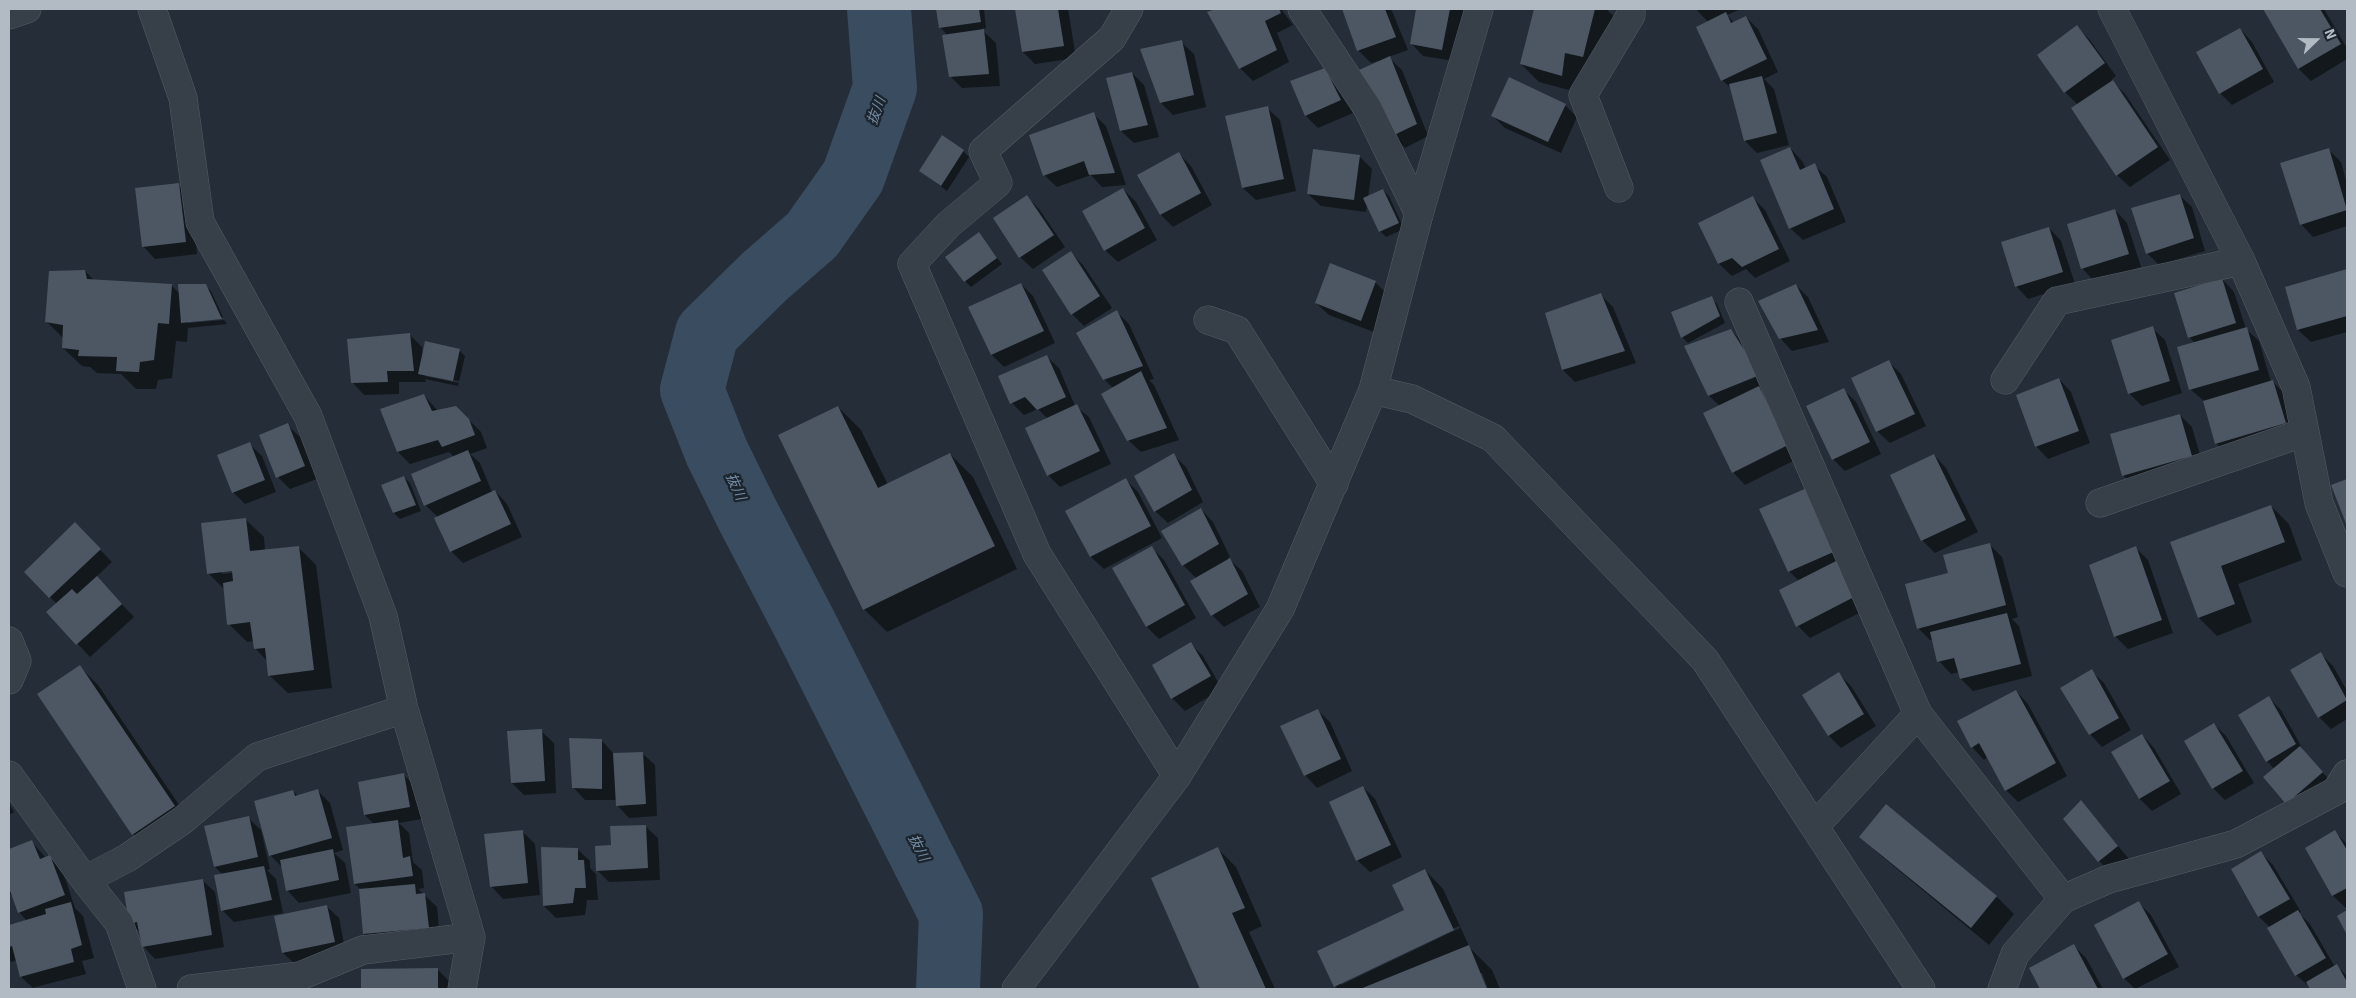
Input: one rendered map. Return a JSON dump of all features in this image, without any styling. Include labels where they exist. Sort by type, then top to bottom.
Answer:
[{"type":"street","points":[[9,15],[27,9]]},
{"type":"street","points":[[152,9],[183,98],[200,222],[308,416],[383,616],[404,709],[471,937],[462,989]]},
{"type":"street","points":[[1129,9],[1112,38],[983,151],[998,183],[948,225],[912,264],[1037,554],[1177,776]]},
{"type":"street","points":[[1302,9],[1368,108],[1419,214]]},
{"type":"street","points":[[1016,989],[1177,776],[1280,609],[1373,390],[1419,214],[1479,9]]},
{"type":"street","points":[[1619,188],[1583,94],[1630,15],[1630,9]]},
{"type":"street","points":[[2112,9],[2241,261],[2296,387],[2319,503],[2347,573]]},
{"type":"street","points":[[2005,380],[2057,301],[2241,261]]},
{"type":"street","points":[[1739,302],[1918,714],[2063,899]]},
{"type":"street","points":[[1208,320],[1238,330],[1334,484]]},
{"type":"street","points":[[1373,390],[1412,399],[1494,438],[1705,660],[1922,989]]},
{"type":"street","points":[[2100,503],[2305,432]]},
{"type":"street","points":[[9,642],[18,661],[9,680]]},
{"type":"street","points":[[85,880],[127,858],[183,820],[257,757],[404,709]]},
{"type":"street","points":[[1816,826],[1918,714]]},
{"type":"street","points":[[2002,989],[2015,954],[2063,899],[2110,879],[2236,844],[2336,791],[2347,774]]},
{"type":"street","points":[[9,775],[85,880],[119,923],[142,989]]},
{"type":"street","points":[[191,989],[300,976],[363,950],[471,937]]},
{"type":"building","points":[[936,9],[979,9],[981,22],[939,28]]},
{"type":"building","points":[[1015,9],[1058,9],[1064,46],[1022,52]]},
{"type":"building","points":[[1215,9],[1279,9],[1281,13],[1265,21],[1277,50],[1239,69],[1207,12]]},
{"type":"building","points":[[1342,9],[1385,9],[1396,37],[1357,51]]},
{"type":"building","points":[[1416,9],[1450,9],[1442,50],[1410,44]]},
{"type":"building","points":[[1534,9],[1595,9],[1583,57],[1565,53],[1562,76],[1520,64]]},
{"type":"building","points":[[2263,9],[2320,9],[2341,44],[2298,69]]},
{"type":"building","points":[[1726,12],[1731,23],[1746,16],[1767,59],[1721,81],[1696,27]]},
{"type":"building","points":[[2077,25],[2105,63],[2064,93],[2037,55]]},
{"type":"building","points":[[2240,28],[2263,69],[2219,94],[2196,52]]},
{"type":"building","points":[[984,29],[989,74],[949,77],[942,35]]},
{"type":"building","points":[[1182,40],[1194,95],[1160,103],[1140,49]]},
{"type":"building","points":[[1390,56],[1417,124],[1392,136],[1359,70]]},
{"type":"building","points":[[1325,68],[1341,100],[1305,116],[1290,81]]},
{"type":"building","points":[[1132,72],[1148,125],[1120,131],[1106,78]]},
{"type":"building","points":[[1762,76],[1777,133],[1744,141],[1729,84]]},
{"type":"building","points":[[1509,77],[1566,104],[1548,142],[1491,116]]},
{"type":"building","points":[[2113,80],[2158,147],[2116,176],[2071,108]]},
{"type":"building","points":[[1268,106],[1284,179],[1242,188],[1225,116]]},
{"type":"building","points":[[1094,112],[1115,173],[1089,175],[1084,161],[1043,176],[1029,135]]},
{"type":"building","points":[[942,135],[964,150],[941,186],[919,171]]},
{"type":"building","points":[[1790,147],[1800,170],[1815,163],[1834,209],[1789,229],[1760,160]]},
{"type":"building","points":[[2329,148],[2347,210],[2300,225],[2280,163]]},
{"type":"building","points":[[1313,149],[1360,155],[1354,200],[1307,194]]},
{"type":"building","points":[[1179,152],[1201,193],[1160,215],[1137,175]]},
{"type":"building","points":[[179,183],[186,242],[142,247],[135,188]]},
{"type":"building","points":[[1123,188],[1145,228],[1104,251],[1082,211]]},
{"type":"building","points":[[1383,189],[1399,223],[1379,232],[1363,198]]},
{"type":"building","points":[[2180,194],[2194,238],[2146,254],[2131,208]]},
{"type":"building","points":[[1027,195],[1054,235],[1019,258],[993,218]]},
{"type":"building","points":[[1753,196],[1779,249],[1742,267],[1732,258],[1718,264],[1698,223]]},
{"type":"building","points":[[2115,209],[2129,254],[2081,269],[2067,224]]},
{"type":"building","points":[[2049,227],[2063,272],[2015,287],[2001,242]]},
{"type":"building","points":[[979,232],[997,258],[964,282],[945,257]]},
{"type":"building","points":[[1071,251],[1100,296],[1071,315],[1042,270]]},
{"type":"building","points":[[1330,263],[1376,281],[1361,321],[1315,303]]},
{"type":"building","points":[[2347,269],[2347,316],[2297,330],[2285,287]]},
{"type":"building","points":[[85,270],[87,279],[172,284],[169,324],[158,323],[154,360],[140,362],[139,372],[116,371],[117,357],[78,356],[79,350],[62,348],[63,325],[45,322],[49,271]]},
{"type":"building","points":[[2222,278],[2236,323],[2188,338],[2174,293]]},
{"type":"building","points":[[1021,283],[1044,331],[991,355],[968,307]]},
{"type":"building","points":[[178,284],[206,284],[222,319],[181,323]]},
{"type":"building","points":[[1796,284],[1818,330],[1779,339],[1758,301]]},
{"type":"building","points":[[1601,293],[1625,351],[1562,370],[1545,313]]},
{"type":"building","points":[[1712,296],[1720,316],[1681,338],[1671,312]]},
{"type":"building","points":[[1117,310],[1143,366],[1103,380],[1076,333]]},
{"type":"building","points":[[2153,326],[2170,381],[2128,394],[2111,340]]},
{"type":"building","points":[[2247,327],[2259,370],[2189,390],[2177,347]]},
{"type":"building","points":[[1731,329],[1760,375],[1708,396],[1684,346]]},
{"type":"building","points":[[410,333],[414,371],[387,371],[388,382],[351,383],[347,339]]},
{"type":"building","points":[[425,341],[460,349],[453,381],[418,374]]},
{"type":"building","points":[[1047,355],[1066,397],[1037,410],[1025,397],[1010,404],[998,376]]},
{"type":"building","points":[[1889,360],[1915,414],[1876,432],[1851,378]]},
{"type":"building","points":[[1141,371],[1167,428],[1127,441],[1101,394]]},
{"type":"building","points":[[2059,378],[2079,431],[2035,447],[2016,395]]},
{"type":"building","points":[[2273,380],[2286,423],[2215,444],[2203,401]]},
{"type":"building","points":[[1759,386],[1788,445],[1732,473],[1703,413]]},
{"type":"building","points":[[1844,388],[1870,442],[1832,460],[1806,406]]},
{"type":"building","points":[[424,394],[432,411],[456,406],[469,419],[475,435],[442,447],[438,440],[397,452],[380,409]]},
{"type":"building","points":[[1077,404],[1100,451],[1047,476],[1025,428]]},
{"type":"building","points":[[838,406],[878,488],[950,453],[995,546],[863,610],[778,435]]},
{"type":"building","points":[[2180,414],[2192,456],[2122,476],[2110,434]]},
{"type":"building","points":[[288,423],[305,466],[276,478],[259,435]]},
{"type":"building","points":[[250,442],[265,480],[232,493],[217,455]]},
{"type":"building","points":[[468,450],[481,481],[424,506],[411,474]]},
{"type":"building","points":[[1174,453],[1192,490],[1154,512],[1134,476]]},
{"type":"building","points":[[1934,454],[1966,520],[1921,541],[1890,475]]},
{"type":"building","points":[[404,476],[416,505],[393,513],[381,485]]},
{"type":"building","points":[[1126,478],[1151,526],[1090,557],[1065,511]]},
{"type":"building","points":[[2347,479],[2347,526],[2331,485]]},
{"type":"building","points":[[1809,487],[1838,550],[1788,572],[1759,509]]},
{"type":"building","points":[[495,490],[511,524],[450,552],[434,518]]},
{"type":"building","points":[[2271,505],[2285,542],[2221,566],[2235,604],[2198,618],[2170,542]]},
{"type":"building","points":[[1201,508],[1219,544],[1182,566],[1161,531]]},
{"type":"building","points":[[246,518],[250,551],[299,546],[314,670],[268,676],[265,648],[254,649],[250,622],[227,625],[223,583],[233,581],[232,571],[207,574],[201,523]]},
{"type":"building","points":[[75,522],[101,549],[49,598],[24,572]]},
{"type":"building","points":[[1990,543],[2006,605],[1917,629],[1905,584],[1948,573],[1943,555]]},
{"type":"building","points":[[1152,546],[1185,605],[1146,627],[1112,568]]},
{"type":"building","points":[[2136,546],[2162,620],[2114,637],[2089,565]]},
{"type":"building","points":[[1230,558],[1248,594],[1211,616],[1190,581]]},
{"type":"building","points":[[1838,560],[1856,596],[1796,627],[1779,590]]},
{"type":"building","points":[[97,576],[122,604],[76,645],[46,612],[72,589],[77,594]]},
{"type":"building","points":[[2007,613],[2021,664],[1960,679],[1954,658],[1937,662],[1930,632]]},
{"type":"building","points":[[1191,642],[1211,676],[1171,699],[1152,665]]},
{"type":"building","points":[[2321,652],[2347,700],[2318,718],[2290,670]]},
{"type":"building","points":[[80,665],[175,806],[132,835],[37,694]]},
{"type":"building","points":[[2092,669],[2119,718],[2089,735],[2060,688]]},
{"type":"building","points":[[1839,672],[1864,714],[1828,736],[1802,695]]},
{"type":"building","points":[[2016,690],[2056,763],[2005,791],[1979,743],[1971,748],[1957,721]]},
{"type":"building","points":[[2269,696],[2296,744],[2266,762],[2238,715]]},
{"type":"building","points":[[1318,709],[1341,759],[1304,776],[1280,726]]},
{"type":"building","points":[[2214,723],[2243,771],[2212,789],[2184,741]]},
{"type":"building","points":[[542,729],[545,781],[511,783],[507,731]]},
{"type":"building","points":[[2142,734],[2170,781],[2139,799],[2111,752]]},
{"type":"building","points":[[569,738],[602,739],[602,789],[572,788]]},
{"type":"building","points":[[2300,746],[2323,772],[2286,804],[2263,777]]},
{"type":"building","points":[[643,752],[646,804],[616,806],[613,753]]},
{"type":"building","points":[[404,773],[410,807],[364,815],[358,782]]},
{"type":"building","points":[[1363,786],[1391,845],[1356,861],[1329,802]]},
{"type":"building","points":[[318,789],[332,838],[269,856],[254,801],[293,790],[295,796]]},
{"type":"building","points":[[2081,800],[2118,846],[2098,862],[2063,819]]},
{"type":"building","points":[[1886,804],[1997,896],[1971,928],[1859,837]]},
{"type":"building","points":[[249,816],[258,857],[214,867],[204,826]]},
{"type":"building","points":[[398,820],[403,858],[410,856],[413,876],[354,884],[346,827]]},
{"type":"building","points":[[646,825],[648,868],[596,871],[595,846],[611,845],[610,826]]},
{"type":"building","points":[[523,830],[528,883],[490,887],[484,834]]},
{"type":"building","points":[[2335,830],[2347,850],[2347,888],[2332,896],[2305,848]]},
{"type":"building","points":[[32,840],[40,859],[50,855],[65,895],[18,913],[9,888],[9,849]]},
{"type":"building","points":[[541,847],[578,848],[578,860],[584,860],[586,888],[575,888],[573,903],[543,906]]},
{"type":"building","points":[[1218,847],[1245,908],[1232,913],[1266,989],[1200,989],[1151,878]]},
{"type":"building","points":[[333,849],[339,880],[286,891],[280,860]]},
{"type":"building","points":[[2261,851],[2290,899],[2258,917],[2231,869]]},
{"type":"building","points":[[264,866],[272,900],[221,911],[214,875]]},
{"type":"building","points":[[1425,869],[1454,930],[1334,987],[1317,951],[1404,910],[1392,885]]},
{"type":"building","points":[[203,879],[212,935],[142,947],[137,922],[129,924],[124,892]]},
{"type":"building","points":[[415,884],[416,894],[425,893],[429,928],[363,934],[359,889]]},
{"type":"building","points":[[2139,901],[2168,954],[2123,979],[2094,925]]},
{"type":"building","points":[[71,902],[82,945],[71,949],[74,962],[20,977],[12,946],[9,947],[9,925],[46,914],[45,909]]},
{"type":"building","points":[[327,905],[335,942],[282,953],[274,916]]},
{"type":"building","points":[[2298,910],[2326,958],[2295,976],[2267,928]]},
{"type":"building","points":[[2347,910],[2347,935],[2337,916]]},
{"type":"building","points":[[2074,944],[2098,989],[2040,989],[2029,968]]},
{"type":"building","points":[[1469,945],[1487,989],[1360,989]]},
{"type":"building","points":[[2337,964],[2347,982],[2347,989],[2310,989],[2306,982]]},
{"type":"building","points":[[438,968],[438,989],[361,989],[361,969]]},
{"type":"waterway","name":"抜川","points":[[879,9],[885,88],[853,177],[812,235],[764,277],[707,333],[692,390],[717,453],[747,514],[951,914],[948,989]]}]
